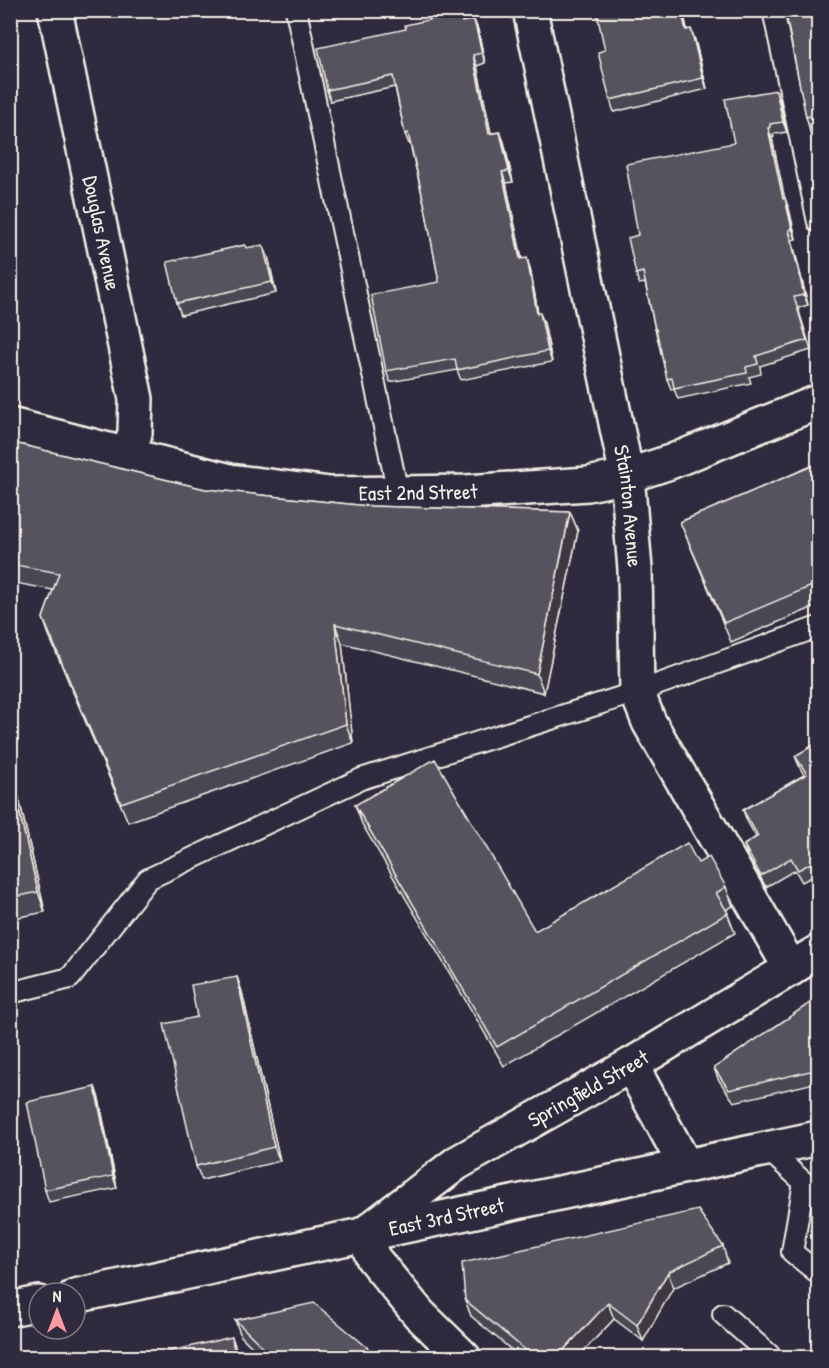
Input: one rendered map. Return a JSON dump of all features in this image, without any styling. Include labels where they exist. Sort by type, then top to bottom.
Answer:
[{"type":"street","name":"Douglas Avenue","points":[[55,10],[136,399],[135,433],[128,456]]},
{"type":"street","name":"Stainton Avenue","points":[[530,10],[627,476],[635,569],[637,692],[649,722],[791,969]]},
{"type":"street","name":"East 2nd Street","points":[[10,425],[230,481],[330,494],[466,492],[588,484],[627,476],[670,462],[819,402]]},
{"type":"street","name":"Springfield Street","points":[[364,1234],[457,1163],[631,1065],[819,952]]},
{"type":"street","points":[[631,1065],[686,1166]]},
{"type":"street","name":"East 3rd Street","points":[[87,1293],[819,1138]]},
{"type":"street","points":[[364,1234],[373,1258],[419,1314],[464,1358]]},
{"type":"street","points":[[10,1309],[27,1305]]},
{"type":"lane","points":[[296,10],[398,493]]},
{"type":"lane","points":[[773,10],[819,222]]},
{"type":"lane","points":[[10,993],[70,978],[148,879],[361,779],[637,692],[819,627]]},
{"type":"lane","points":[[767,1149],[811,1189],[792,1252],[819,1273]]},
{"type":"lane","points":[[723,1314],[773,1358]]},
{"type":"building","points":[[596,10],[681,10],[686,30],[691,29],[703,78],[610,100],[598,52],[605,50]]},
{"type":"building","points":[[785,10],[819,10],[819,114],[806,117]]},
{"type":"building","points":[[460,13],[462,22],[474,20],[482,53],[473,55],[489,134],[500,132],[509,171],[502,172],[520,259],[527,258],[537,313],[540,313],[548,351],[457,370],[455,359],[386,371],[371,295],[439,282],[425,207],[408,133],[405,134],[393,76],[327,90],[318,48],[406,29],[405,25]]},
{"type":"building","points":[[776,90],[783,122],[770,124],[768,128],[783,199],[785,198],[792,229],[789,230],[804,295],[794,297],[807,340],[756,356],[758,364],[746,367],[747,373],[674,388],[672,378],[667,379],[643,272],[636,274],[628,238],[638,235],[626,164],[734,143],[725,99]]},
{"type":"building","points":[[245,245],[246,248],[263,245],[272,282],[177,303],[167,262]]},
{"type":"building","points":[[10,442],[205,489],[368,506],[570,512],[537,674],[335,624],[346,724],[121,803],[43,618],[59,573],[10,564]]},
{"type":"building","points":[[819,463],[819,583],[724,623],[680,522]]},
{"type":"building","points":[[819,742],[819,859],[798,870],[791,858],[761,876],[744,845],[758,836],[743,810],[807,774],[795,756]]},
{"type":"building","points":[[435,759],[535,931],[687,843],[698,863],[709,857],[726,887],[716,893],[728,913],[497,1047],[355,805]]},
{"type":"building","points":[[10,772],[38,892],[10,898]]},
{"type":"building","points":[[237,977],[274,1147],[196,1166],[164,1024],[197,1017],[191,985]]},
{"type":"building","points":[[819,997],[819,1069],[729,1090],[714,1068]]},
{"type":"building","points":[[95,1087],[113,1176],[45,1190],[27,1102]]},
{"type":"building","points":[[698,1210],[723,1246],[668,1272],[637,1325],[608,1303],[556,1358],[535,1358],[465,1300],[462,1263]]},
{"type":"building","points":[[314,1303],[380,1358],[274,1358],[235,1320]]},
{"type":"building","points":[[232,1337],[235,1358],[131,1358],[171,1351]]}]
